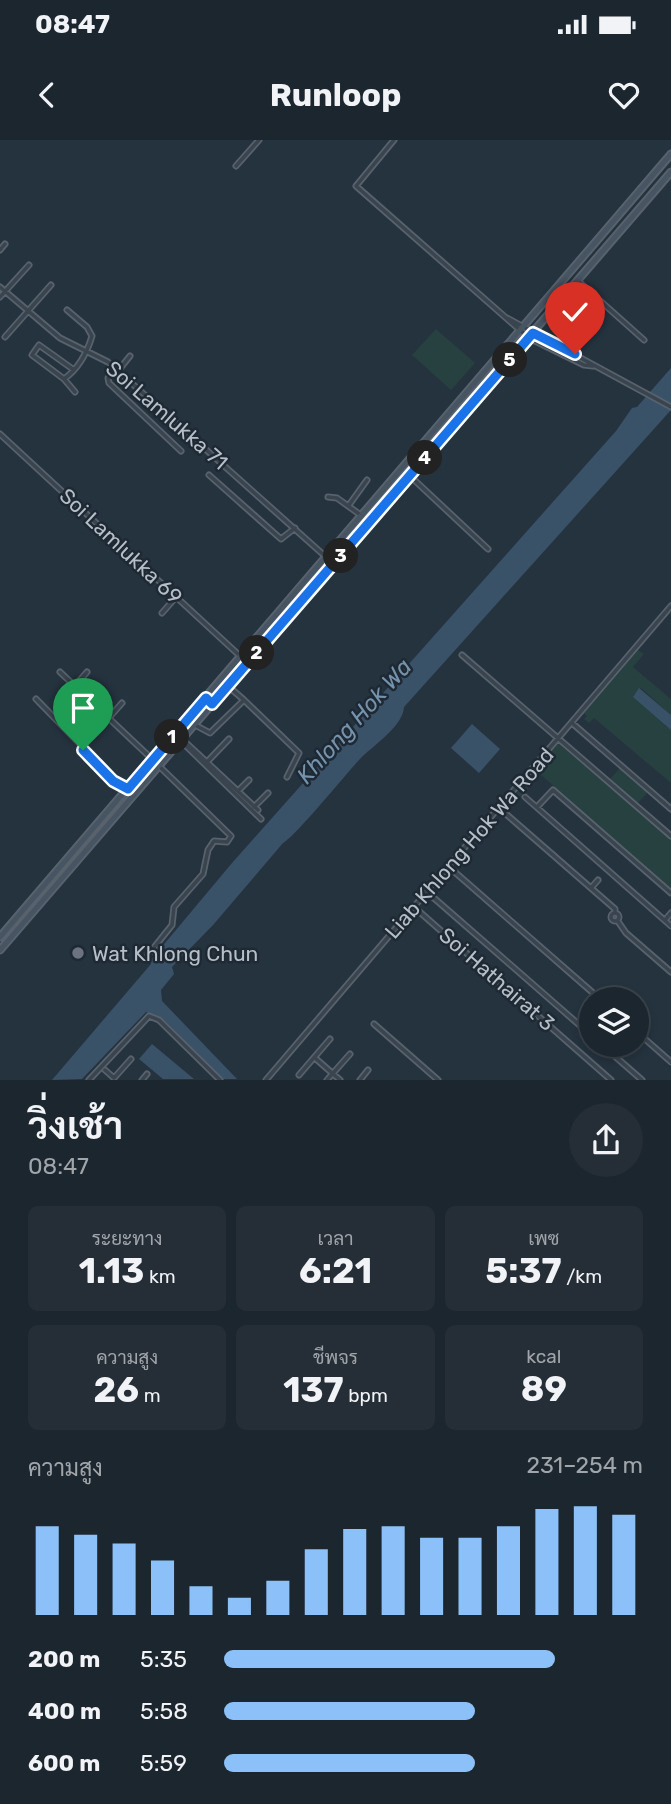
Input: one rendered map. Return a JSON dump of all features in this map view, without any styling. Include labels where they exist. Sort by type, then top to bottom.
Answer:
[{"type":"main road","points":[[0,937],[671,154]]},
{"type":"main road","points":[[0,950],[671,172]]},
{"type":"main road","points":[[206,698],[212,704]]},
{"type":"street","points":[[236,166],[259,140]]},
{"type":"street","points":[[394,140],[356,186],[506,318],[555,351],[593,366]]},
{"type":"street","points":[[0,250],[5,244]]},
{"type":"street","points":[[0,297],[29,265]]},
{"type":"street","points":[[578,281],[644,340]]},
{"type":"street","points":[[5,337],[51,285]]},
{"type":"street","name":"Soi Lamlukka 71","points":[[0,286],[60,338],[88,350],[117,369],[326,557]]},
{"type":"street","points":[[64,379],[88,350],[92,336],[67,310]]},
{"type":"street","points":[[531,335],[575,354],[671,407]]},
{"type":"street","points":[[74,370],[52,352],[38,345],[32,352],[33,357],[64,379],[75,392]]},
{"type":"street","points":[[555,351],[557,345]]},
{"type":"street","points":[[573,360],[575,354]]},
{"type":"street","points":[[130,356],[108,378],[109,383],[181,451]]},
{"type":"street","name":"Soi Lamlukka 69","points":[[0,434],[241,657]]},
{"type":"street","points":[[209,475],[281,539],[295,528]]},
{"type":"street","points":[[410,476],[488,549]]},
{"type":"street","points":[[349,505],[367,480]]},
{"type":"street","points":[[328,497],[337,498],[362,516]]},
{"type":"street","points":[[162,612],[176,597]]},
{"type":"street","name":"Liab Khlong Hok Wa Road","points":[[266,1080],[671,606]]},
{"type":"street","points":[[462,655],[671,836]]},
{"type":"street","points":[[60,672],[153,760]]},
{"type":"street","points":[[75,686],[87,672]]},
{"type":"street","points":[[228,686],[299,753],[287,777]]},
{"type":"street","points":[[68,708],[82,693]]},
{"type":"street","points":[[36,699],[82,746],[85,754],[113,781],[128,789]]},
{"type":"street","points":[[195,725],[210,733],[244,700]]},
{"type":"street","points":[[99,729],[122,703]]},
{"type":"street","points":[[572,723],[671,809]]},
{"type":"street","points":[[76,724],[88,735],[82,746]]},
{"type":"street","points":[[208,762],[229,739]]},
{"type":"street","points":[[182,740],[256,809],[268,793]]},
{"type":"street","points":[[182,740],[261,819]]},
{"type":"street","points":[[148,955],[172,925],[174,907],[202,874],[214,841],[227,842],[231,836],[159,766]]},
{"type":"street","points":[[238,791],[249,780]]},
{"type":"street","points":[[537,807],[553,790],[671,893]]},
{"type":"street","points":[[244,797],[248,792]]},
{"type":"street","points":[[525,797],[671,926]]},
{"type":"street","points":[[506,814],[615,909],[619,916],[617,920],[626,933],[671,972]]},
{"type":"street","points":[[449,867],[586,987]]},
{"type":"street","points":[[591,888],[598,880]]},
{"type":"street","points":[[427,892],[579,1025]]},
{"type":"street","name":"Soi Hathairat 3","points":[[414,907],[611,1080]]},
{"type":"street","points":[[665,920],[671,913]]},
{"type":"street","points":[[89,1080],[149,1016],[159,1020],[220,1080]]},
{"type":"street","points":[[374,1024],[438,1080]]},
{"type":"street","points":[[299,1075],[331,1039]]},
{"type":"street","points":[[649,1043],[671,1062]]},
{"type":"street","points":[[327,1080],[350,1054]]},
{"type":"street","points":[[315,1057],[340,1080]]},
{"type":"street","points":[[616,1057],[642,1080]]},
{"type":"street","points":[[106,1070],[115,1079],[131,1059]]},
{"type":"street","points":[[360,1080],[368,1070]]},
{"type":"street","points":[[142,1080],[147,1074]]},
{"type":"green space","points":[[436,329],[475,363],[451,390],[412,355]]},
{"type":"green space","points":[[638,650],[644,654],[633,667],[671,699],[671,715],[641,688],[633,696],[671,730],[671,783],[594,718],[589,723],[584,719],[587,716],[584,713]]},
{"type":"green space","points":[[558,743],[671,839],[671,889],[540,774],[512,806],[509,803]]},
{"type":"green space","points":[[620,768],[648,792],[637,804],[609,780]]},
{"type":"water","points":[[671,368],[671,410],[404,707],[393,729],[359,760],[213,925],[172,967],[174,974],[161,990],[162,1001],[237,1079],[222,1079],[165,1021],[146,1012],[82,1079],[52,1080],[151,964],[150,961],[232,863],[616,431],[632,408],[637,407]]},
{"type":"water","points":[[639,688],[671,715],[671,730],[633,697]]},
{"type":"water","points":[[472,724],[500,749],[479,773],[451,748]]},
{"type":"water","points":[[152,1044],[194,1079],[163,1079],[139,1059]]},
{"type":"place","name":"Wat Khlong Chun","points":[[78,953]]},
{"type":"route","points":[[83,750],[113,781],[128,789],[206,698],[212,704],[533,333],[575,354]]},
{"type":"water label","name":"Khlong Hok Wa","points":[[354,721]]}]
